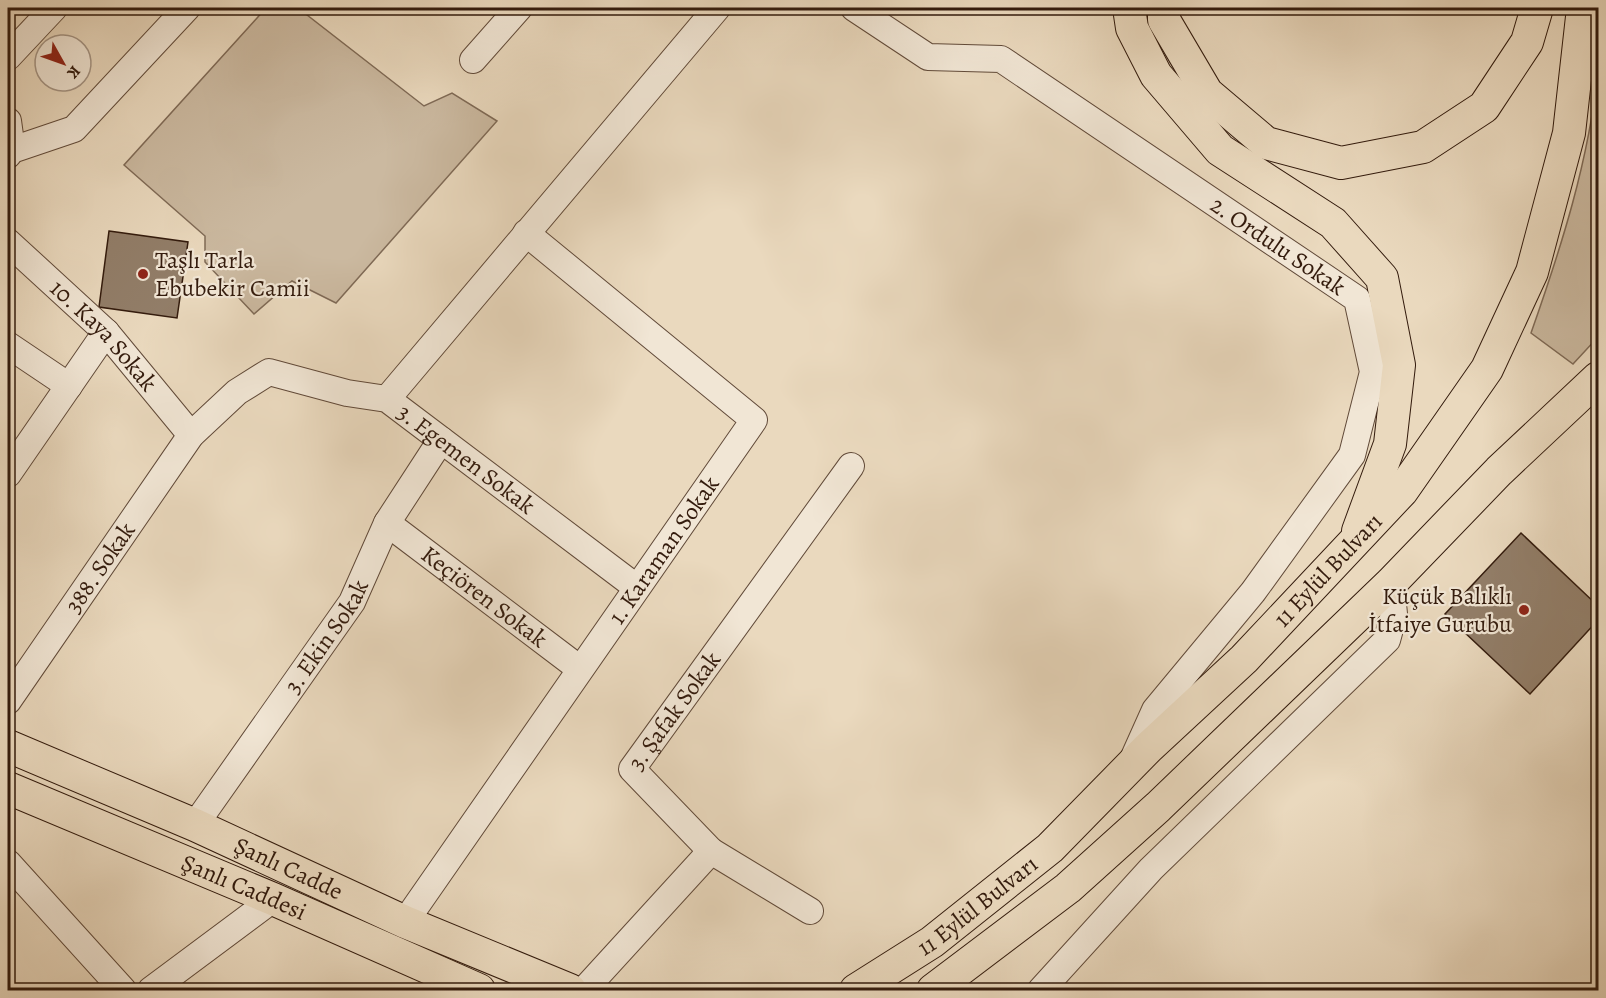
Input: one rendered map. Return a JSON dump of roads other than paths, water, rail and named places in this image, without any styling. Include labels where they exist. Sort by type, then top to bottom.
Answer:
[{"type":"main road","points":[[1129,8],[1132,28],[1156,75],[1220,150],[1333,223],[1382,278],[1399,365],[1390,444],[1353,545]]},
{"type":"main road","points":[[1164,8],[1164,20],[1207,93],[1266,143],[1341,163],[1423,147],[1484,107],[1527,42],[1537,8]]},
{"type":"main road","name":"11 Eylül Bulvarı","points":[[856,990],[932,942],[1050,848],[1129,768],[1244,659],[1402,491],[1486,369],[1532,272],[1569,133],[1583,8]]},
{"type":"main road","name":"11 Eylül Bulvarı","points":[[933,990],[986,953],[1092,866],[1158,807],[1391,583],[1499,471],[1598,380]]},
{"type":"main road","name":"Şanlı Cadde","points":[[8,746],[195,825],[405,922],[570,990]]},
{"type":"main road","name":"Şanlı Caddesi","points":[[8,788],[273,899],[479,990]]},
{"type":"street","points":[[8,57],[54,8]]},
{"type":"street","points":[[8,121],[10,152],[74,129],[187,8]]},
{"type":"street","points":[[473,60],[519,8]]},
{"type":"street","points":[[387,399],[717,8]]},
{"type":"street","name":"2. Ordulu Sokak","points":[[854,8],[927,57],[1000,58],[1357,300],[1373,372],[1352,454],[1253,592],[1155,710],[1129,768]]},
{"type":"street","name":"1. Karaman Sokak","points":[[405,922],[754,420],[526,233]]},
{"type":"street","name":"10. Kaya Sokak","points":[[8,242],[106,332],[191,435]]},
{"type":"street","points":[[8,474],[106,332]]},
{"type":"street","points":[[8,345],[69,386]]},
{"type":"street","name":"3. Egemen Sokak","points":[[191,435],[237,392],[269,372],[347,393],[387,399],[636,587]]},
{"type":"street","name":"388. Sokak","points":[[8,701],[191,435]]},
{"type":"street","name":"3. Ekin Sokak","points":[[195,825],[352,602],[387,523],[441,440]]},
{"type":"street","name":"3. Şafak Sokak","points":[[711,851],[632,769],[851,466]]},
{"type":"street","name":"Keçiören Sokak","points":[[387,523],[580,669]]},
{"type":"street","points":[[1041,990],[1151,869],[1387,640],[1394,614],[1391,583]]},
{"type":"street","points":[[584,990],[711,851],[810,911]]},
{"type":"street","points":[[8,863],[123,990]]},
{"type":"street","points":[[151,990],[273,899]]},
{"type":"place","name":"Taşlı Tarla Ebubekir Camii","points":[[143,274]]},
{"type":"place","name":"Küçük Balıklı İtfaiye Gurubu","points":[[1524,610]]}]
